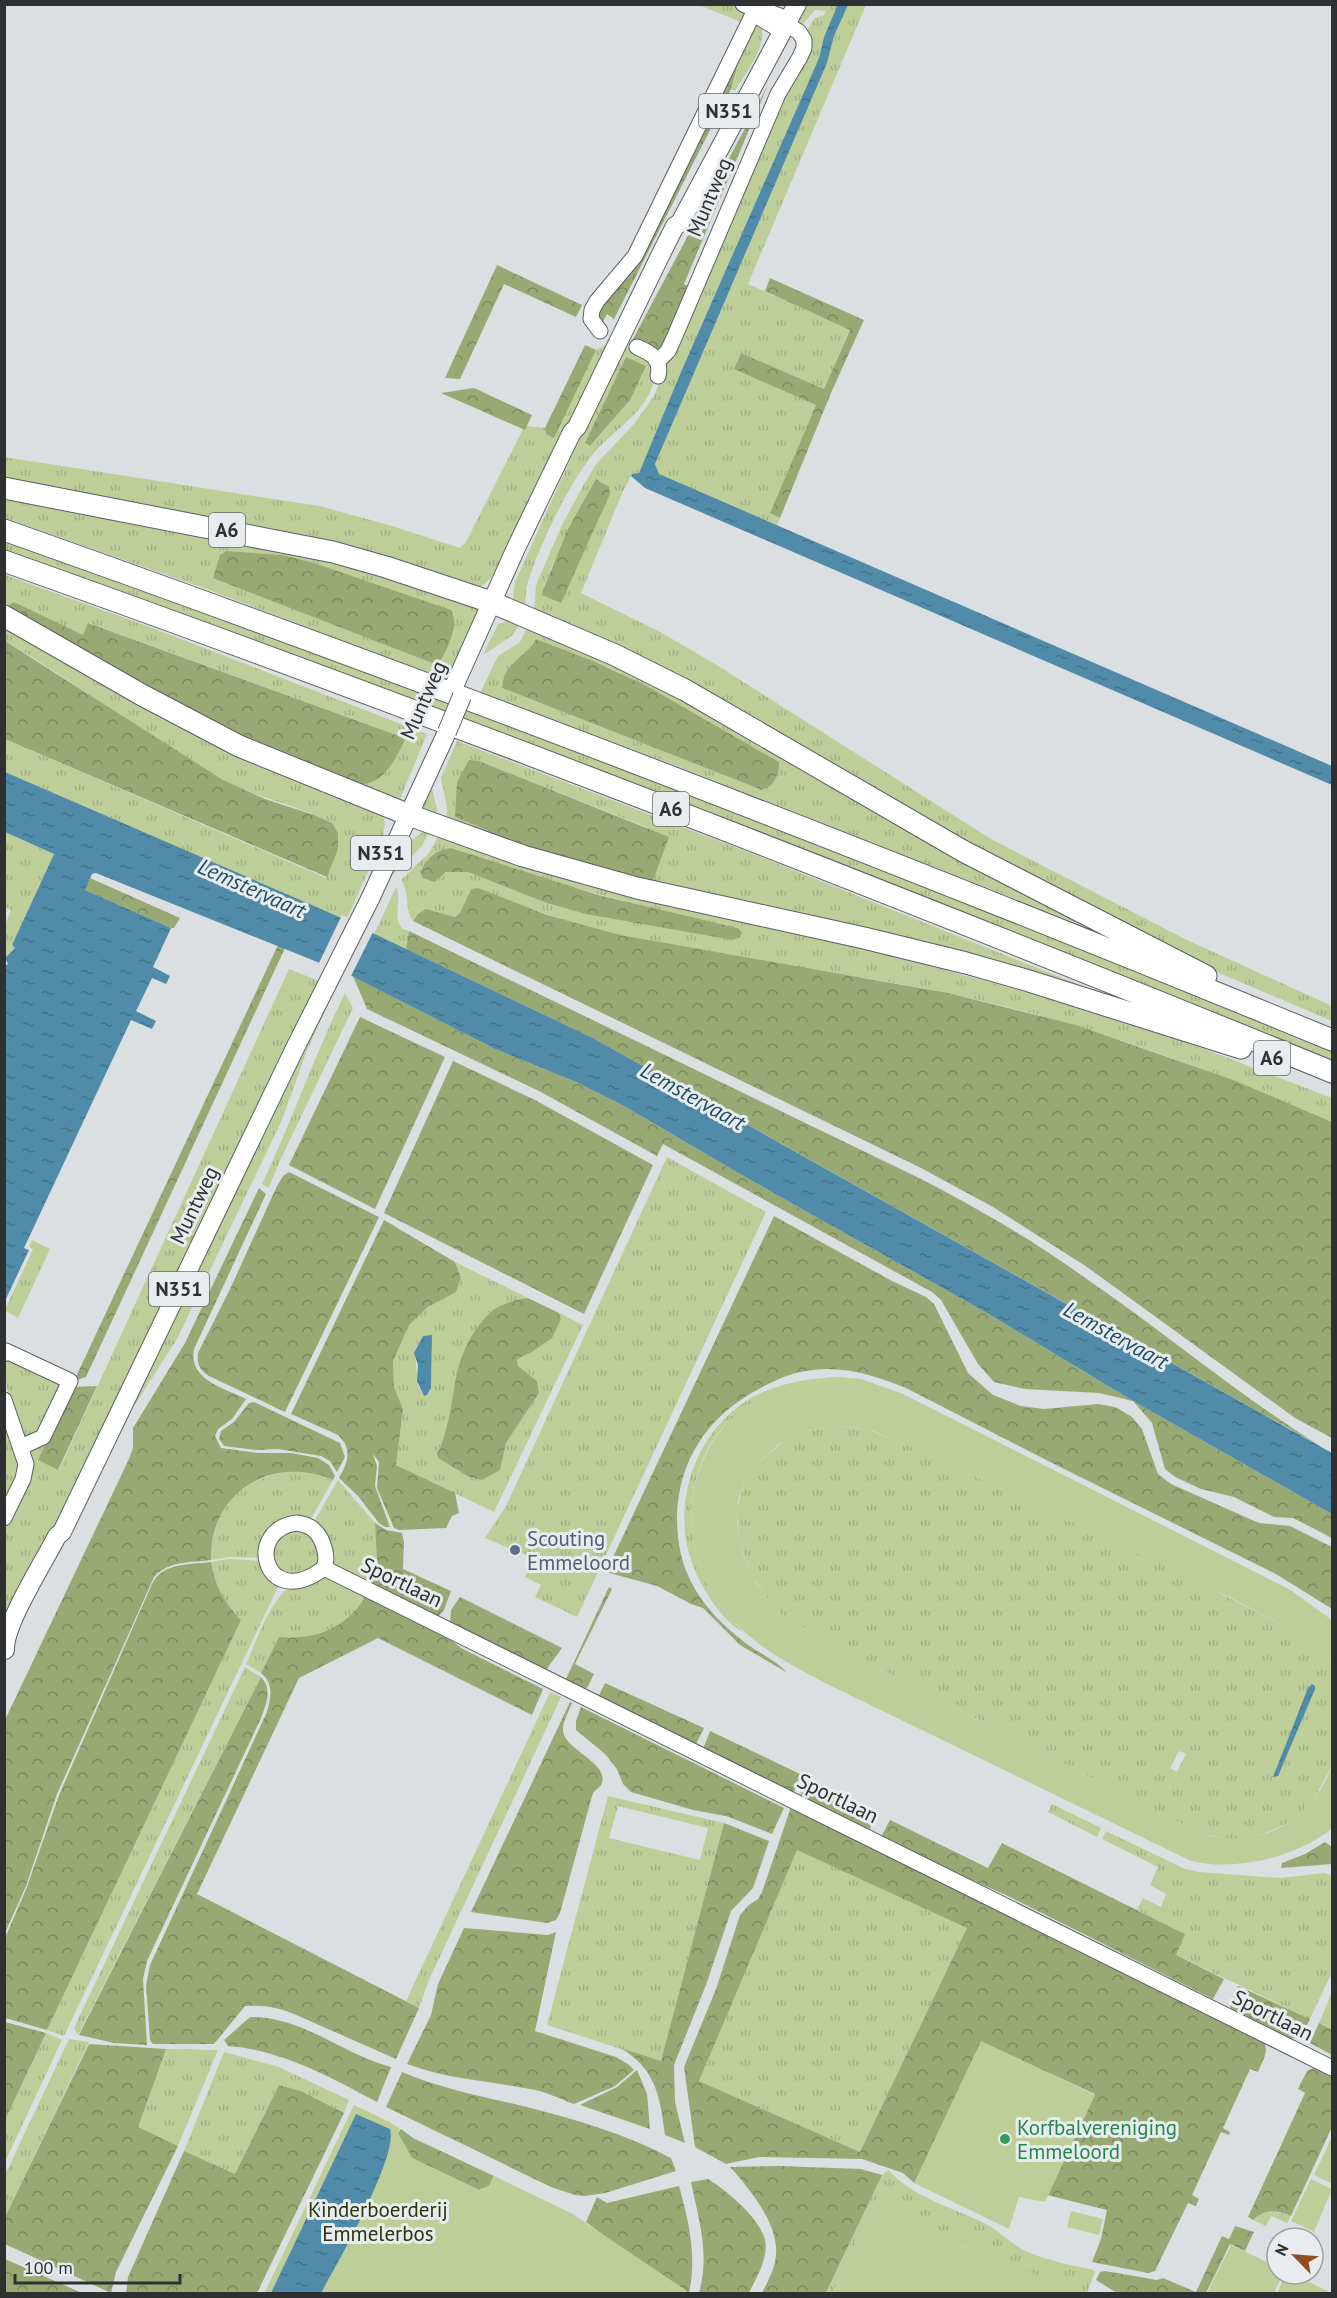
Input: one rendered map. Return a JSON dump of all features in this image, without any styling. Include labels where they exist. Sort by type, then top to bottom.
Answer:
[{"type":"highway","name":"A6","points":[[4,488],[333,552],[386,567],[496,604],[615,655],[685,690],[972,856],[1037,891],[1179,961],[1282,1020]]},
{"type":"highway","name":"A6","points":[[4,530],[301,637],[691,785],[928,877],[1332,1040]]},
{"type":"highway","name":"A6","points":[[4,561],[378,698],[705,822],[1118,984],[1332,1075]]},
{"type":"highway","name":"A6","points":[[4,616],[221,737],[278,763],[404,813],[523,856],[637,888],[917,951],[1029,981],[1332,1075]]},
{"type":"main road","name":"Muntweg","points":[[5,1651],[14,1644],[18,1636],[62,1538],[62,1532],[320,995],[325,991],[496,604],[577,435],[577,427],[675,226],[680,223],[782,18],[797,4]]},
{"type":"street","points":[[752,9],[764,10],[782,18]]},
{"type":"street","name":"Muntweg","points":[[600,331],[591,319],[592,310],[635,256],[752,9]]},
{"type":"street","name":"Muntweg","points":[[637,347],[651,353],[658,369],[674,338],[778,94],[802,53],[804,44],[802,37],[782,18]]},
{"type":"street","points":[[4,1354],[6,1351],[70,1381],[43,1437],[21,1447]]},
{"type":"street","points":[[4,1400],[21,1447],[26,1469],[4,1518]]},
{"type":"street","name":"Sportlaan","points":[[324,1568],[1332,2068]]},
{"type":"green space","points":[[699,5],[735,6],[745,14],[746,20],[741,22]]},
{"type":"green space","points":[[800,5],[838,5],[824,37],[819,58],[639,473],[632,474],[623,491],[581,593],[662,633],[715,664],[991,839],[1185,939],[1332,1006],[1332,1021],[1191,961],[534,611],[536,585],[562,525],[583,486],[596,464],[634,424],[654,396],[809,27],[815,18],[824,15],[826,11],[815,10],[802,25],[798,22],[797,13]],"holes":[[[596,479],[605,484],[543,590],[551,568]]]},
{"type":"green space","points":[[848,5],[866,5],[748,284],[850,329],[824,389],[741,353],[735,368],[816,405],[770,513],[780,518],[776,527],[659,475],[655,464],[827,63],[834,36]]},
{"type":"green space","points":[[754,23],[760,25],[762,40],[755,58],[735,91],[731,89],[737,69],[725,81]]},
{"type":"green space","points":[[737,68],[731,89],[614,319],[607,314],[601,325],[596,323],[598,307],[725,81]]},
{"type":"green space","points":[[768,85],[684,284],[690,288],[672,332],[659,350],[646,348],[632,341]]},
{"type":"green space","points":[[497,265],[582,305],[576,317],[504,284],[460,379],[445,378]]},
{"type":"green space","points":[[770,278],[864,320],[831,393],[780,518],[770,513],[816,405],[734,369],[741,353],[824,389],[850,330],[765,291]]},
{"type":"green space","points":[[611,342],[540,478],[493,575],[478,588],[309,537],[5,480],[4,457],[319,506],[460,548],[466,542],[523,429],[527,426],[545,428],[546,434],[554,437],[596,350]]},
{"type":"green space","points":[[585,345],[596,350],[554,438],[546,434],[545,428]]},
{"type":"green space","points":[[624,346],[651,357],[654,380],[644,403],[590,458],[554,518],[528,582],[525,610],[514,603],[515,582]],"holes":[[[626,357],[630,400],[591,445],[586,444]]]},
{"type":"green space","points":[[626,357],[646,366],[630,400],[590,446],[585,443]]},
{"type":"green space","points":[[474,388],[532,415],[525,430],[441,393]]},
{"type":"green space","points":[[596,479],[609,487],[610,494],[561,603],[542,595],[543,590],[568,529]]},
{"type":"green space","points":[[5,493],[343,559],[481,607],[451,682],[212,591],[5,518]],"holes":[[[226,551],[283,555],[314,563],[454,614],[449,639],[440,663],[432,663],[214,577],[220,555]]]},
{"type":"green space","points":[[5,539],[161,593],[894,872],[1332,1049],[1332,1064],[5,555]]},
{"type":"green space","points":[[226,551],[283,555],[314,563],[451,610],[454,622],[445,653],[438,664],[432,663],[213,578],[220,555]]},
{"type":"green space","points":[[5,575],[150,627],[427,734],[400,799],[396,801],[5,613]],"holes":[[[12,602],[83,635],[89,623],[405,738],[391,764],[381,776]]]},
{"type":"green space","points":[[14,602],[83,635],[88,623],[405,740],[388,770],[382,776],[359,784],[242,739],[10,609],[9,605]]},
{"type":"green space","points":[[508,621],[520,623],[513,635],[483,655],[498,624]]},
{"type":"green space","points":[[5,625],[382,814],[385,822],[383,838],[346,921],[5,772],[5,739],[326,878],[336,850],[335,830],[331,823],[318,816],[234,786],[193,763],[5,641]]},
{"type":"green space","points":[[528,626],[596,653],[1135,946],[669,763],[480,693],[498,656],[520,642]],"holes":[[[536,639],[619,672],[767,789],[762,790],[502,688],[511,667]]]},
{"type":"green space","points":[[536,639],[593,661],[645,685],[779,762],[775,779],[770,786],[762,790],[502,688],[511,666]]},
{"type":"green space","points":[[5,641],[223,780],[265,799],[332,823],[338,833],[338,849],[327,877],[5,739]]},
{"type":"green space","points":[[457,741],[756,855],[1172,1022],[639,888],[446,821],[447,808],[441,778]],"holes":[[[479,761],[649,828],[529,848],[455,817]]]},
{"type":"green space","points":[[469,760],[479,761],[669,837],[652,883],[529,848],[455,817],[457,782]]},
{"type":"green space","points":[[431,785],[437,809],[435,820],[421,809]]},
{"type":"green space","points":[[424,831],[429,832],[422,846],[389,878],[410,841]]},
{"type":"green space","points":[[5,832],[54,854],[12,945],[15,948],[5,958],[5,925],[11,910],[5,907]]},
{"type":"green space","points":[[439,835],[587,886],[637,899],[857,946],[1091,1010],[1202,1048],[1332,1098],[1332,1122],[1158,1053],[1024,1011],[934,991],[622,936],[471,889],[460,913],[455,917],[427,911],[413,921],[401,880],[429,853]],"holes":[[[456,849],[491,862],[596,893],[738,928],[742,931],[544,902],[468,872],[451,871],[442,874],[436,880]]]},
{"type":"green space","points":[[451,848],[598,895],[738,928],[742,932],[740,937],[733,940],[586,914],[544,902],[468,872],[446,872],[434,882],[423,878],[420,872],[429,859],[436,853]]},
{"type":"green space","points":[[90,878],[180,918],[174,928],[171,928],[85,890]]},
{"type":"green space","points":[[396,887],[398,919],[403,929],[409,931],[406,949],[374,934]]},
{"type":"green space","points":[[478,888],[547,915],[620,935],[948,993],[1076,1025],[1236,1081],[1332,1122],[1332,1438],[1295,1418],[1087,1267],[993,1207],[921,1168],[413,921],[426,909],[455,917],[460,913],[471,889]]},
{"type":"green space","points":[[409,931],[917,1177],[980,1211],[1061,1261],[1260,1406],[1322,1447],[593,1038],[406,949]]},
{"type":"green space","points":[[278,945],[285,948],[86,1377],[74,1381]]},
{"type":"green space","points":[[289,969],[319,981],[11,1619],[5,1616],[5,1529],[29,1476],[28,1451],[47,1440],[38,1460],[59,1470]]},
{"type":"green space","points":[[353,976],[495,1049],[576,1082],[624,1106],[987,1313],[1133,1401],[1099,1393],[1025,1389],[994,1382],[978,1364],[941,1300],[932,1292],[663,1144],[657,1156],[539,1091],[367,1009]]},
{"type":"green space","points":[[345,993],[353,1008],[269,1188],[262,1184]]},
{"type":"green space","points":[[329,1002],[306,1053],[282,1120],[177,1339],[120,1428],[294,1066]]},
{"type":"green space","points":[[360,1017],[445,1057],[375,1209],[289,1165]]},
{"type":"green space","points":[[453,1061],[535,1100],[653,1165],[584,1314],[384,1213]]},
{"type":"green space","points":[[667,1157],[766,1212],[577,1617],[535,1597],[541,1585],[525,1577],[533,1558],[485,1538],[506,1506]]},
{"type":"green space","points":[[289,1172],[379,1217],[285,1412],[209,1376],[198,1364],[198,1353],[277,1186],[283,1176]]},
{"type":"green space","points":[[259,1188],[266,1194],[194,1349],[196,1368],[202,1376],[218,1387],[246,1399],[232,1419],[218,1429],[215,1436],[221,1448],[257,1453],[291,1453],[318,1458],[329,1465],[335,1476],[333,1480],[310,1473],[288,1472],[267,1476],[248,1485],[233,1498],[221,1515],[213,1536],[211,1560],[173,1565],[154,1577],[57,1794],[26,1886],[5,1933],[5,1720],[129,1459],[133,1448],[133,1428],[185,1343]]},
{"type":"green space","points":[[774,1216],[892,1281],[926,1297],[934,1304],[968,1373],[993,1395],[1021,1406],[1044,1409],[1098,1404],[1115,1407],[1132,1417],[1142,1429],[1158,1474],[1171,1484],[1259,1523],[1290,1526],[1332,1547],[1332,1609],[1276,1574],[906,1388],[872,1376],[837,1369],[805,1371],[784,1377],[757,1390],[724,1413],[699,1442],[683,1477],[679,1497],[677,1517],[679,1547],[693,1586],[707,1607],[734,1634],[786,1672],[740,1645],[703,1608],[657,1586],[606,1572]]},
{"type":"green space","points":[[384,1220],[455,1262],[461,1278],[456,1292],[428,1307],[409,1325],[393,1361],[394,1387],[403,1409],[396,1465],[455,1493],[459,1513],[452,1516],[446,1528],[399,1530],[394,1528],[377,1488],[379,1462],[373,1454],[377,1466],[375,1486],[390,1527],[379,1523],[358,1496],[339,1478],[348,1456],[343,1440],[338,1435],[291,1414]]},
{"type":"green space","points":[[32,1240],[50,1249],[18,1318],[5,1310],[33,1249],[29,1247]]},
{"type":"green space","points":[[455,1262],[528,1298],[503,1306],[484,1320],[472,1338],[463,1360],[446,1432],[437,1454],[438,1458],[469,1477],[482,1480],[503,1454],[506,1443],[539,1393],[537,1381],[518,1366],[517,1358],[530,1353],[561,1319],[559,1313],[583,1325],[494,1512],[396,1465],[403,1409],[394,1387],[393,1361],[409,1325],[428,1307],[456,1292],[461,1278]],"holes":[[[423,1336],[432,1347],[431,1387],[428,1395],[425,1396],[419,1387],[414,1353]]]},
{"type":"green space","points":[[528,1298],[559,1313],[561,1319],[552,1338],[517,1359],[518,1366],[537,1381],[539,1393],[506,1443],[500,1470],[482,1480],[469,1477],[438,1458],[437,1454],[447,1426],[461,1361],[473,1334],[490,1313],[503,1304]]},
{"type":"green space","points":[[8,1357],[59,1384],[57,1397],[39,1435],[24,1439],[7,1388]]},
{"type":"green space","points":[[836,1377],[861,1379],[903,1394],[1289,1589],[1332,1620],[1332,1664],[1323,1653],[1285,1626],[1231,1598],[934,1457],[873,1431],[837,1426],[807,1431],[779,1444],[754,1467],[744,1483],[738,1501],[739,1542],[745,1559],[756,1583],[779,1613],[858,1658],[1203,1835],[1245,1838],[1281,1827],[1311,1803],[1332,1766],[1332,1828],[1302,1847],[1265,1860],[1227,1865],[1191,1861],[825,1683],[781,1659],[742,1630],[720,1605],[707,1583],[692,1536],[695,1487],[702,1463],[713,1441],[729,1421],[752,1403],[793,1384]]},
{"type":"green space","points":[[825,1378],[774,1392],[740,1411],[715,1437],[704,1456],[697,1477],[692,1499],[691,1522],[699,1566],[708,1586],[724,1611],[744,1633],[722,1615],[696,1573],[688,1549],[684,1524],[691,1475],[700,1452],[714,1431],[731,1413],[751,1398],[787,1384]]},
{"type":"green space","points":[[97,1386],[58,1470],[38,1460],[71,1387]]},
{"type":"green space","points":[[1133,1401],[1332,1514],[1332,1538],[1293,1518],[1274,1517],[1234,1497],[1201,1489],[1175,1477],[1165,1469],[1152,1423]]},
{"type":"green space","points":[[254,1402],[340,1443],[345,1457],[337,1472],[330,1461],[321,1456],[278,1449],[257,1450],[224,1446],[219,1439],[221,1431],[234,1422],[249,1403]]},
{"type":"green space","points":[[5,1418],[22,1465],[5,1508]]},
{"type":"green space","points":[[837,1426],[866,1429],[915,1448],[1176,1571],[1285,1626],[1323,1653],[1332,1664],[1332,1766],[1312,1802],[1300,1815],[1288,1823],[1261,1835],[1237,1840],[1203,1835],[858,1658],[786,1618],[774,1608],[752,1576],[739,1542],[737,1509],[744,1483],[754,1467],[785,1440],[807,1431]],"holes":[[[1179,1751],[1186,1754],[1177,1772],[1170,1768]]]},
{"type":"green space","points":[[298,1471],[333,1480],[312,1517],[307,1521],[289,1522],[265,1558],[230,1557],[211,1560],[217,1524],[224,1509],[234,1496],[247,1486],[262,1479],[279,1473]]},
{"type":"green space","points":[[338,1480],[375,1523],[377,1563],[371,1586],[333,1566],[315,1528],[315,1520]]},
{"type":"green space","points":[[375,1523],[386,1530],[402,1533],[403,1569],[451,1591],[444,1610],[437,1618],[371,1586],[377,1563]]},
{"type":"green space","points":[[293,1526],[315,1534],[320,1565],[294,1579],[274,1570],[271,1542]]},
{"type":"green space","points":[[229,1559],[265,1561],[278,1587],[64,2036],[47,2030],[241,1620],[221,1593],[211,1562]]},
{"type":"green space","points":[[211,1562],[221,1593],[241,1620],[47,2030],[5,2018],[5,1938],[27,1887],[59,1795],[152,1584],[157,1577],[170,1568]]},
{"type":"green space","points":[[323,1574],[369,1592],[351,1614],[331,1629],[307,1636],[279,1637],[261,1673],[246,1664],[264,1623],[281,1595],[288,1588]]},
{"type":"green space","points":[[609,1587],[612,1589],[575,1664],[594,1674],[585,1688],[566,1679]]},
{"type":"green space","points":[[369,1592],[444,1634],[461,1648],[543,1689],[532,1715],[378,1638],[299,1678],[197,1894],[419,2008],[396,2059],[294,2014],[276,2008],[258,2006],[245,2006],[214,2044],[153,2044],[150,2040],[146,1985],[150,1965],[267,1712],[270,1686],[261,1673],[279,1637],[307,1636],[331,1629],[351,1614]]},
{"type":"green space","points":[[460,1597],[562,1648],[544,1673],[450,1623],[451,1610]]},
{"type":"green space","points":[[245,1667],[261,1677],[78,2035],[74,2028]]},
{"type":"green space","points":[[261,1677],[268,1692],[261,1718],[147,1961],[143,1979],[147,2045],[114,2043],[79,2035]]},
{"type":"green space","points":[[605,1683],[704,1728],[696,1744],[692,1746],[596,1701]]},
{"type":"green space","points":[[550,1692],[561,1697],[429,1980],[419,2008],[406,2001]]},
{"type":"green space","points":[[570,1702],[572,1703],[563,1726],[565,1737],[570,1744],[594,1763],[603,1777],[601,1785],[592,1796],[560,1913],[556,1920],[547,1923],[471,1912]]},
{"type":"green space","points":[[581,1707],[784,1808],[772,1834],[726,1816],[693,1810],[631,1792],[623,1784],[617,1769],[605,1754],[576,1730],[576,1721]]},
{"type":"green space","points":[[710,1731],[802,1775],[792,1796],[703,1749]]},
{"type":"green space","points":[[808,1779],[877,1813],[868,1833],[801,1800],[800,1796]]},
{"type":"green space","points":[[608,1796],[724,1823],[661,2062],[547,2025]],"holes":[[[618,1806],[708,1828],[700,1860],[609,1838]]]},
{"type":"green space","points":[[1052,1804],[1101,1828],[1097,1837],[1048,1812]]},
{"type":"green space","points":[[791,1807],[1262,2037],[1266,2051],[1258,2072],[1250,2069],[1223,2128],[1230,2132],[1229,2135],[1221,2132],[1192,2195],[1199,2199],[1196,2206],[1188,2203],[1155,2271],[1148,2273],[1092,2262],[1101,2239],[1107,2210],[1047,2195],[1095,2094],[984,2043],[933,2150],[914,2183],[903,2173],[862,2159],[759,2157],[726,2164],[695,2147],[684,2067],[716,1989],[740,1915],[758,1899]],"holes":[[[797,1850],[967,1928],[860,2152],[699,2081]]]},
{"type":"green space","points":[[890,1820],[988,1868],[1002,1843],[1185,1934],[1176,1955],[1224,1979],[1213,1999],[1008,1896],[884,1841],[882,1835]]},
{"type":"green space","points":[[724,1823],[769,1841],[753,1888],[731,1911],[706,1985],[674,2065],[675,2102],[685,2143],[665,2135],[658,2096],[649,2074],[632,2056],[620,2048],[661,2061]]},
{"type":"green space","points":[[1106,1831],[1185,1869],[1199,1872],[1280,1878],[1324,1873],[1332,1876],[1332,1972],[1310,2019],[1176,1955],[1185,1934],[1137,1910],[1143,1898],[1161,1907],[1166,1894],[1150,1885],[1158,1867],[1102,1839]]},
{"type":"green space","points":[[1325,1842],[1332,1847],[1332,1864],[1281,1868],[1282,1863],[1305,1854]]},
{"type":"green space","points":[[797,1849],[967,1928],[860,2152],[699,2081]]},
{"type":"green space","points":[[464,1928],[548,1935],[556,1932],[535,2031],[616,2057],[634,2070],[615,2086],[574,2104],[536,2090],[453,2076],[407,2064],[431,2015],[438,1984]]},
{"type":"green space","points":[[1238,1986],[1310,2019],[1303,2033],[1292,2039],[1285,2038],[1238,2016],[1230,2007]]},
{"type":"green space","points":[[1332,1992],[1332,2030],[1319,2023]]},
{"type":"green space","points":[[250,2017],[269,2018],[305,2029],[356,2054],[391,2067],[377,2102],[305,2066],[267,2053],[228,2046],[224,2040]]},
{"type":"green space","points":[[4,2022],[46,2033],[5,2120]]},
{"type":"green space","points":[[1319,2023],[1332,2030],[1332,2055],[1310,2043]]},
{"type":"green space","points":[[46,2033],[62,2040],[5,2162],[5,2120]]},
{"type":"green space","points":[[69,2039],[89,2042],[5,2217],[5,2175]]},
{"type":"green space","name":"Korfbalvereniging Emmeloord","points":[[981,2041],[1095,2095],[1045,2202],[1019,2197],[1009,2229],[914,2183]]},
{"type":"green space","points":[[89,2044],[166,2049],[138,2127],[178,2146],[116,2272],[111,2293],[5,2244],[5,2217]]},
{"type":"green space","points":[[166,2049],[218,2050],[178,2146],[137,2127]]},
{"type":"green space","points":[[224,2052],[279,2067],[349,2100],[344,2113],[301,2091],[279,2085],[235,2174],[184,2151]]},
{"type":"green space","points":[[1315,2067],[1332,2075],[1332,2127],[1291,2216],[1271,2211],[1262,2213],[1253,2220],[1248,2217],[1305,2093],[1298,2089],[1307,2071]]},
{"type":"green space","points":[[637,2070],[647,2094],[650,2129],[580,2105],[617,2087]]},
{"type":"green space","points":[[402,2072],[448,2088],[546,2112],[619,2135],[671,2158],[676,2171],[605,2193],[585,2196],[551,2187],[386,2107]]},
{"type":"green space","points":[[279,2085],[301,2091],[344,2113],[257,2293],[126,2293],[128,2277],[184,2151],[235,2174]]},
{"type":"green space","name":"Kinderboerderij Emmelerbos","points":[[354,2105],[400,2129],[398,2133],[412,2158],[479,2190],[489,2186],[494,2176],[571,2213],[687,2291],[686,2294],[264,2294]]},
{"type":"green space","points":[[401,2129],[413,2138],[494,2176],[489,2186],[479,2190],[412,2158],[398,2133]]},
{"type":"green space","points":[[1332,2137],[1332,2184],[1314,2175]]},
{"type":"green space","points":[[730,2167],[861,2169],[882,2175],[826,2293],[762,2293],[775,2263],[775,2242],[772,2230],[761,2207]]},
{"type":"green space","points":[[888,2170],[909,2187],[933,2201],[984,2223],[1030,2253],[1093,2270],[1095,2272],[1087,2293],[1066,2293],[1067,2291],[877,2201],[833,2293],[826,2294],[882,2175]]},
{"type":"green space","points":[[708,2179],[733,2197],[750,2214],[765,2240],[764,2260],[749,2293],[699,2293],[704,2265],[703,2251],[691,2182]]},
{"type":"green space","points":[[1311,2179],[1332,2189],[1317,2226],[1301,2226],[1291,2221]]},
{"type":"green space","points":[[679,2186],[691,2239],[692,2266],[689,2293],[680,2293],[586,2222],[597,2197],[607,2203]]},
{"type":"green space","points":[[877,2201],[1068,2290],[1066,2293],[833,2293]]},
{"type":"green space","points":[[1269,2210],[1291,2216],[1287,2223],[1271,2216],[1266,2226],[1253,2220]]},
{"type":"green space","points":[[1071,2211],[1103,2219],[1099,2235],[1067,2227]]},
{"type":"green space","points":[[1235,2226],[1254,2232],[1245,2251],[1230,2244],[1206,2293],[1117,2293],[1096,2280],[1100,2272],[1105,2271],[1157,2280],[1163,2278],[1196,2292],[1222,2236],[1229,2239]]},
{"type":"green space","points":[[1231,2245],[1265,2261],[1265,2286],[1277,2286],[1274,2293],[1207,2293]]},
{"type":"green space","points":[[5,2259],[82,2293],[5,2293]]},
{"type":"green space","points":[[1280,2286],[1317,2286],[1332,2293],[1277,2293]]},
{"type":"water","points":[[838,4],[848,5],[834,36],[827,63],[655,464],[659,474],[1332,766],[1332,785],[645,488],[631,476],[639,473],[819,58],[824,37]]},
{"type":"water","name":"Lemstervaart","points":[[5,772],[337,916],[593,1038],[1332,1453],[1332,1514],[1133,1401],[987,1313],[624,1106],[576,1082],[495,1049],[352,976],[96,873],[92,874],[85,890],[171,928],[153,967],[170,976],[166,984],[152,978],[136,1011],[156,1021],[152,1029],[131,1020],[24,1248],[29,1250],[5,1301],[4,967],[8,964],[5,958],[15,948],[12,945],[54,854],[5,832]]},
{"type":"water","points":[[432,1335],[431,1388],[424,1396],[417,1381],[418,1365],[414,1353],[423,1336]]},
{"type":"water","points":[[1312,1684],[1315,1689],[1278,1776],[1273,1777],[1308,1688]]},
{"type":"water","points":[[356,2114],[390,2129],[390,2142],[385,2162],[365,2210],[321,2293],[271,2293]]},
{"type":"pier","points":[[342,915],[374,930],[350,978],[318,965]]},
{"type":"place","name":"Scouting Emmeloord","points":[[515,1550]]},
{"type":"place","name":"Korfbalvereniging Emmeloord","points":[[1005,2139]]}]
